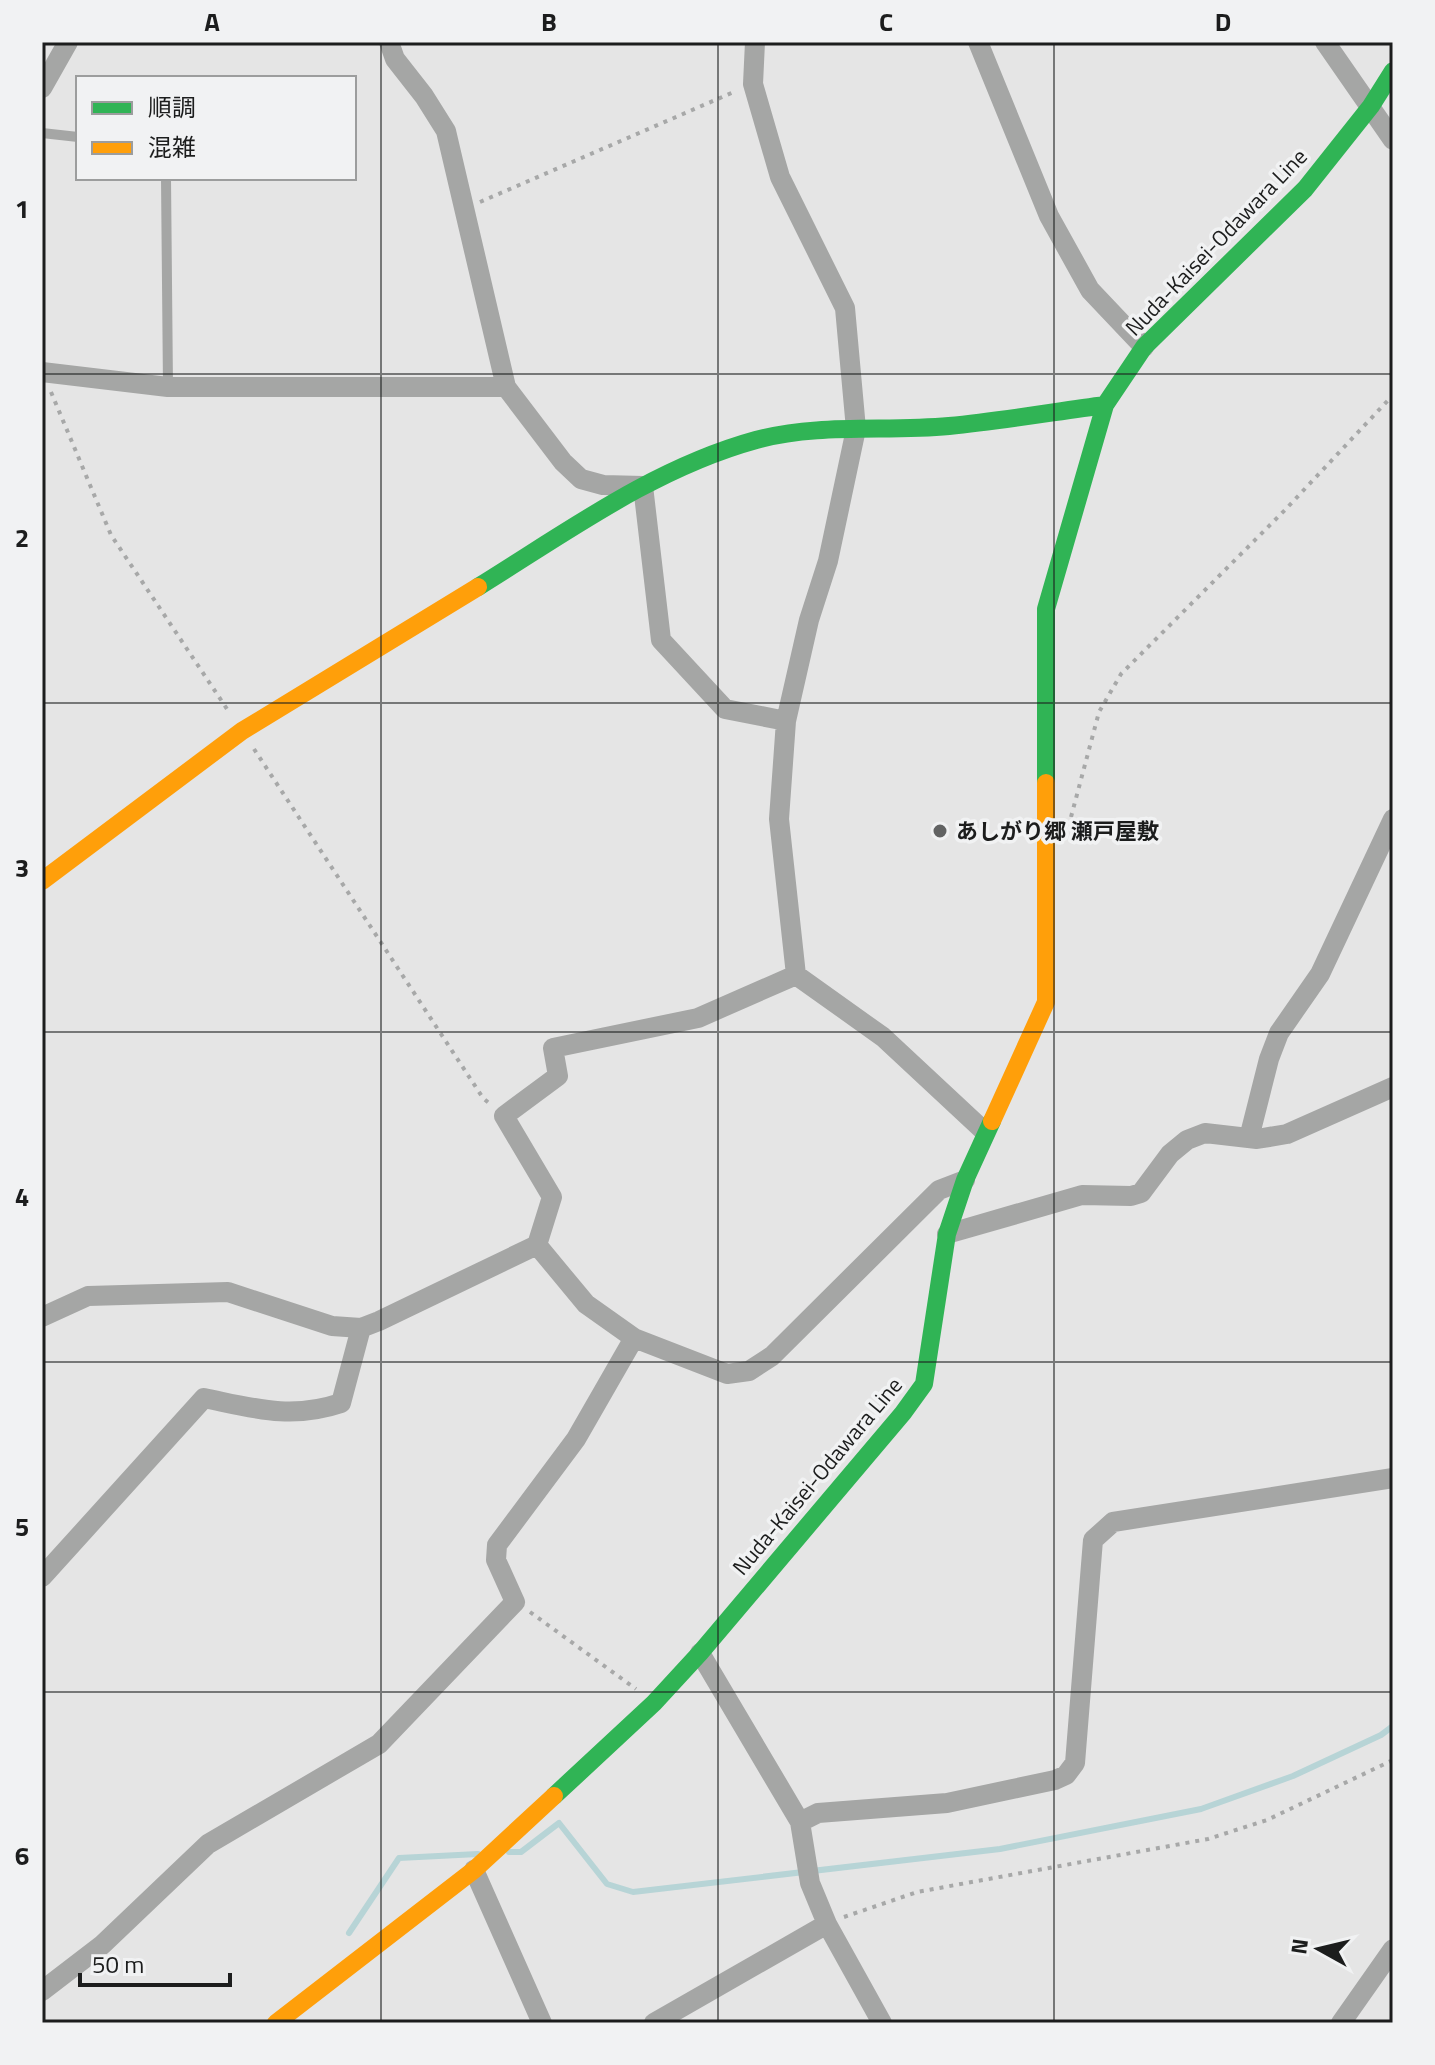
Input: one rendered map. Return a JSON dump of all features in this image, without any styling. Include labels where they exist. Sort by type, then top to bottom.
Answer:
[{"type":"main road","name":"Nuda-Kaisei-Odawara Line","points":[[276,2023],[476,1868],[654,1703],[700,1653],[903,1413],[924,1384],[947,1234],[985,1132],[1046,1002],[1046,609],[1105,405],[1144,347],[1305,189],[1371,106],[1393,71]]},
{"type":"main road","points":[[42,881],[242,731],[643,486],[689,463],[757,440],[809,431],[948,426],[1105,405]]},
{"type":"street","points":[[42,88],[68,42]]},
{"type":"street","points":[[389,42],[395,59],[446,131],[506,387],[563,462],[581,479],[603,485],[643,486],[661,640],[725,709],[786,721]]},
{"type":"street","points":[[755,42],[753,84],[780,177],[845,308],[856,429],[828,561],[809,620],[786,721],[779,819],[796,975],[883,1037],[985,1132]]},
{"type":"street","points":[[978,42],[1049,216],[1090,290],[1144,347]]},
{"type":"street","points":[[1325,42],[1393,140]]},
{"type":"street","points":[[42,372],[168,387],[506,387]]},
{"type":"street","points":[[1249,1138],[1269,1059],[1279,1033],[1320,974],[1393,819]]},
{"type":"street","points":[[42,1317],[88,1296],[228,1292],[332,1326],[361,1328],[537,1245],[552,1197],[504,1116],[558,1076],[553,1048],[698,1018],[796,975]]},
{"type":"street","points":[[947,1234],[1082,1195],[1131,1196],[1141,1193],[1170,1154],[1187,1140],[1205,1133],[1249,1138],[1287,1134],[1393,1087]]},
{"type":"street","points":[[537,1245],[586,1304],[634,1338],[727,1374],[749,1371],[772,1356],[939,1190],[965,1180]]},
{"type":"street","points":[[42,1577],[204,1398],[275,1412],[316,1412],[341,1403],[361,1328]]},
{"type":"street","points":[[42,1991],[102,1945],[208,1844],[379,1744],[515,1602],[496,1560],[497,1545],[576,1439],[634,1338]]},
{"type":"street","points":[[800,1822],[818,1813],[947,1803],[1066,1775],[1075,1763],[1093,1540],[1113,1522],[1393,1478]]},
{"type":"street","points":[[700,1653],[800,1822],[810,1883],[827,1924],[882,2023]]},
{"type":"street","points":[[476,1868],[542,2023]]},
{"type":"street","points":[[654,2023],[827,1924]]},
{"type":"street","points":[[1341,2023],[1393,1949]]},
{"type":"lane","points":[[42,133],[76,137]]},
{"type":"lane","points":[[166,180],[168,387]]},
{"type":"path","points":[[464,209],[753,84]]},
{"type":"path","points":[[42,372],[111,535],[483,1098],[504,1116]]},
{"type":"path","points":[[1068,829],[1099,712],[1121,674],[1285,510],[1393,395]]},
{"type":"path","points":[[515,1602],[654,1703]]},
{"type":"path","points":[[827,1924],[917,1892],[1208,1839],[1267,1820],[1393,1760]]},
{"type":"waterway","points":[[509,1852],[521,1852],[559,1823],[607,1884],[633,1892],[1000,1849],[1201,1809],[1293,1776],[1381,1735],[1393,1726]]},
{"type":"waterway","points":[[349,1933],[399,1858],[478,1854]]},
{"type":"traffic: fast","points":[[1046,783],[1046,609],[1105,405],[1144,347],[1305,189],[1371,106],[1393,71]]},
{"type":"traffic: fast","points":[[478,587],[647,484],[718,452],[756,440],[804,431],[949,426],[1105,405]]},
{"type":"traffic: fast","points":[[554,1796],[654,1703],[700,1653],[903,1413],[924,1384],[947,1234],[965,1180],[992,1121]]},
{"type":"traffic: slow","points":[[42,881],[242,731],[478,587]]},
{"type":"traffic: slow","points":[[992,1121],[1046,1002],[1046,783]]},
{"type":"traffic: slow","points":[[276,2023],[474,1870],[554,1796]]},
{"type":"place","name":"あしがり郷 瀬戸屋敷","points":[[940,831]]}]
